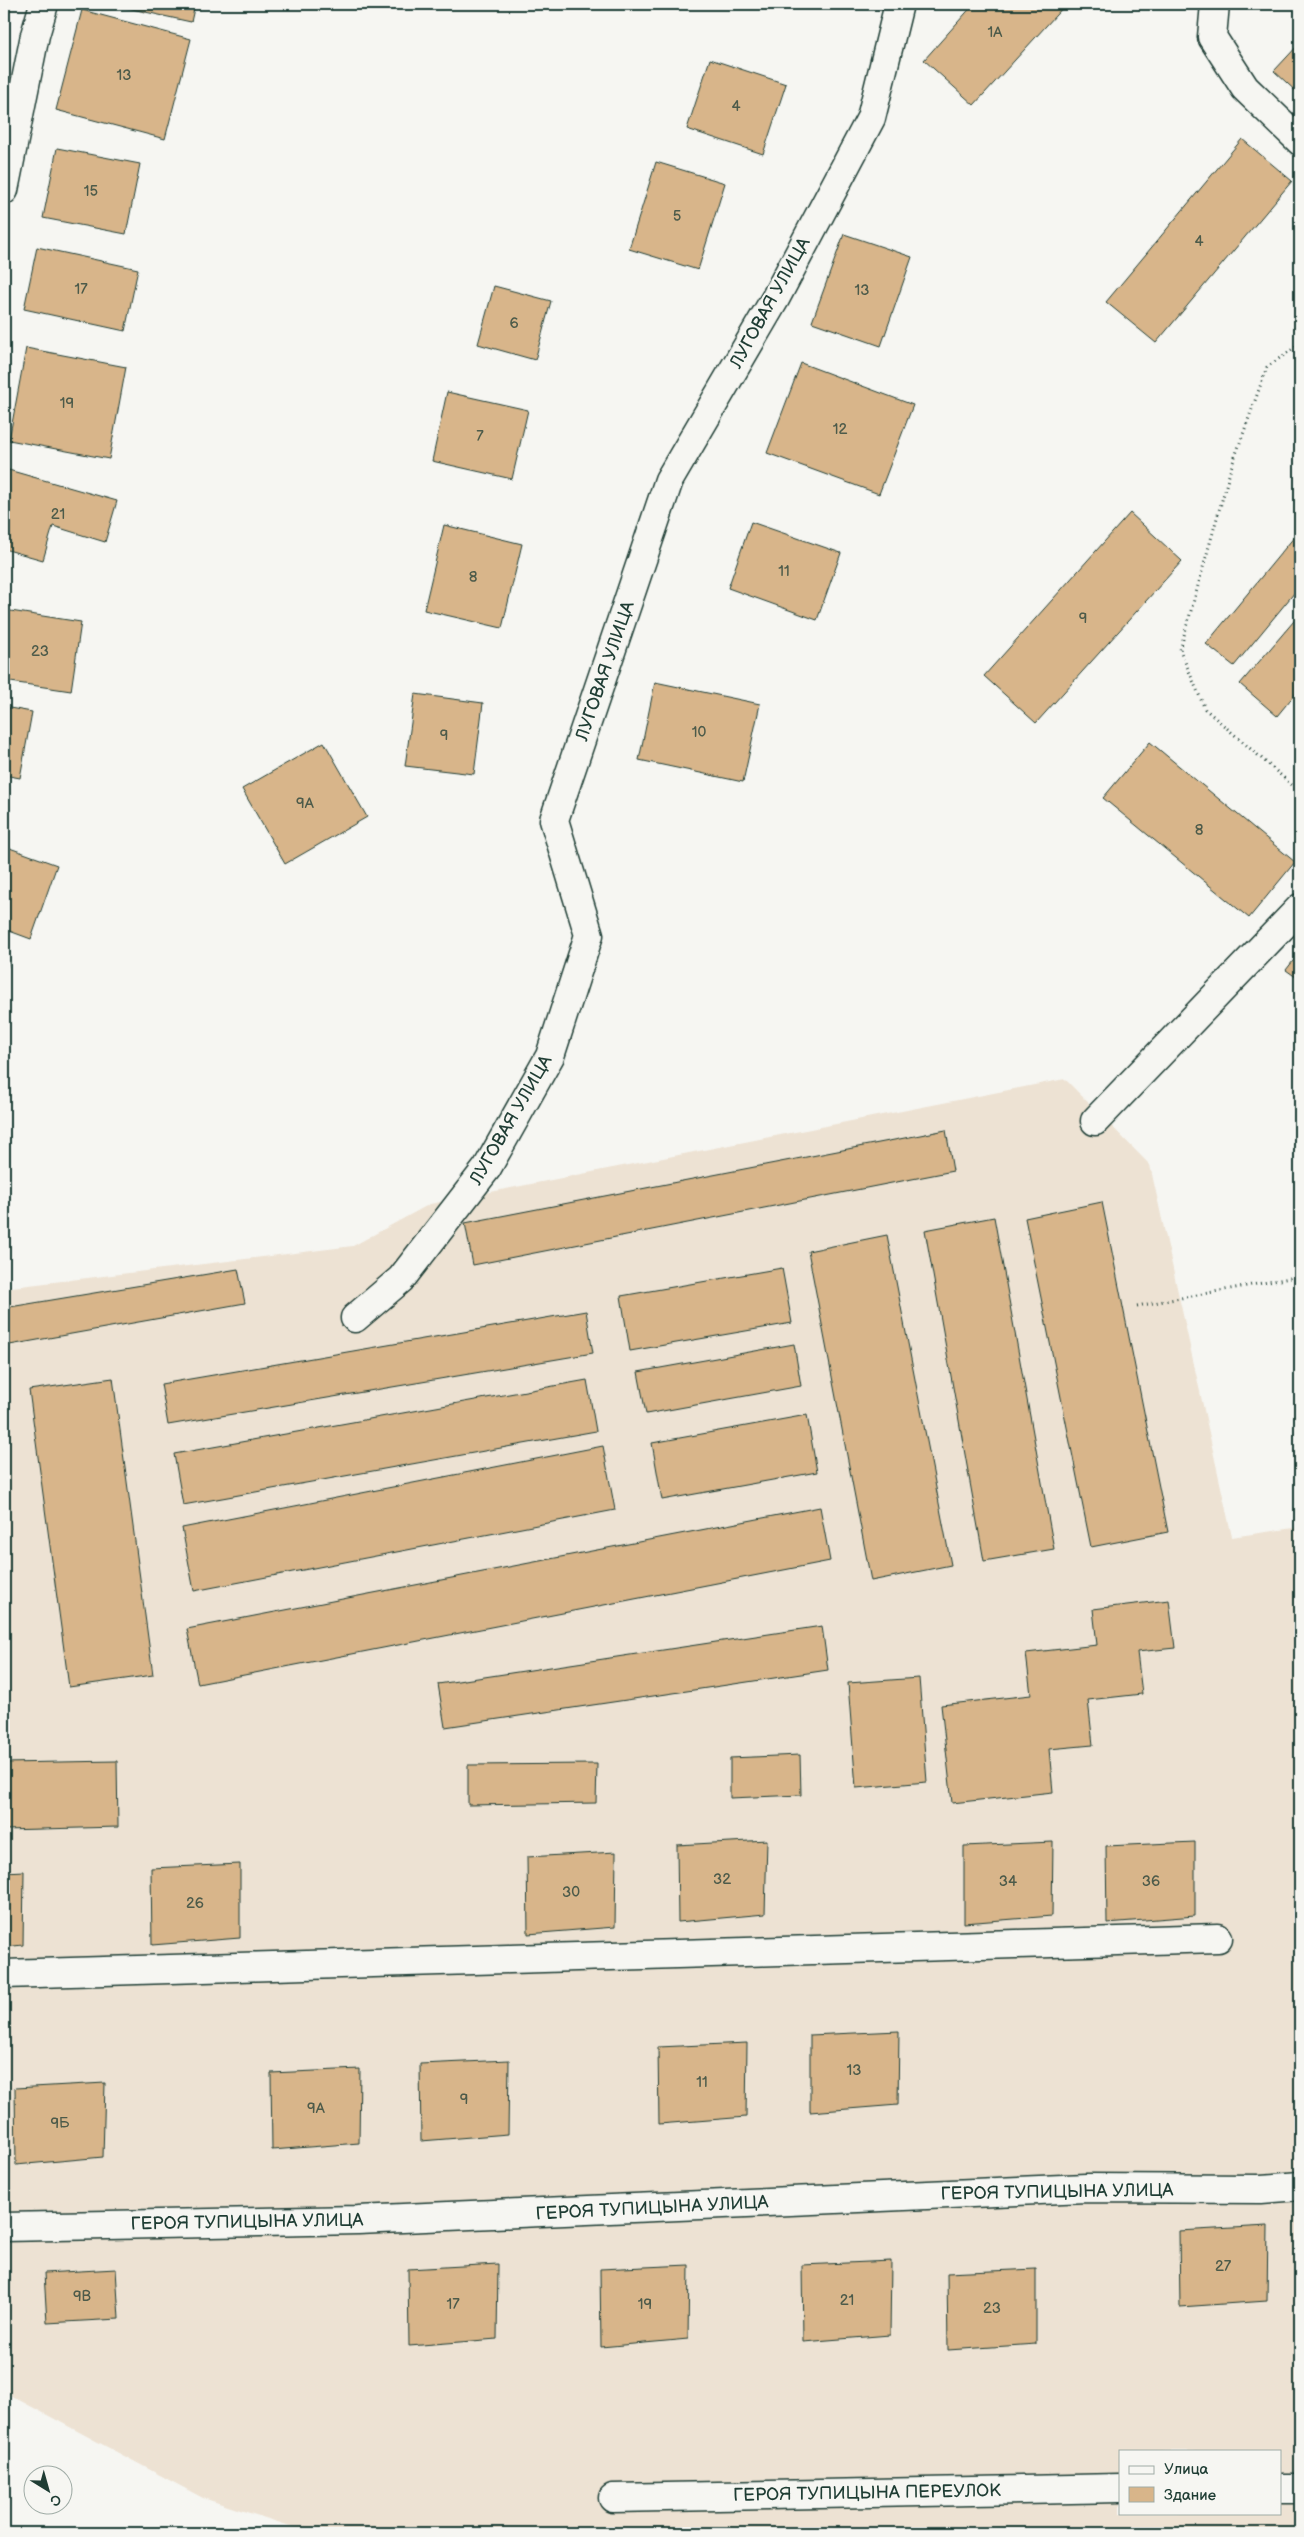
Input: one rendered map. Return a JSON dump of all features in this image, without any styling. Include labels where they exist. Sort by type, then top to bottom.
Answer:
[{"type":"street","points":[[4,190],[35,35],[44,4]]},
{"type":"street","name":"ЛУГОВАЯ УЛИЦА","points":[[356,1318],[400,1278],[487,1168],[550,1056],[589,935],[554,820],[669,480],[774,299],[871,118],[899,4]]},
{"type":"street","points":[[1215,4],[1212,37],[1245,88],[1300,141]]},
{"type":"street","points":[[1095,1121],[1300,908]]},
{"type":"street","points":[[4,1974],[1218,1938]]},
{"type":"street","name":"ГЕРОЯ ТУПИЦЫНА УЛИЦА","points":[[4,2227],[358,2220],[1086,2188],[1261,2189],[1300,2186]]},
{"type":"street","name":"ГЕРОЯ ТУПИЦЫНА ПЕРЕУЛОК","points":[[613,2498],[1119,2488]]},
{"type":"street","points":[[1282,2488],[1300,2488]]},
{"type":"path","points":[[1300,344],[1268,367],[1231,468],[1180,650],[1205,709],[1300,792]]},
{"type":"path","points":[[1137,1306],[1290,1278],[1300,1274]]},
{"type":"shaded area","points":[[1065,1079],[1150,1165],[1232,1537],[1300,1527],[1300,2533],[312,2533],[203,2498],[4,2392],[4,1288],[353,1246],[430,1204]]},
{"type":"building","points":[[109,4],[195,4],[191,22]]},
{"type":"building","points":[[974,4],[1066,4],[974,105],[924,60]]},
{"type":"building","points":[[82,10],[191,39],[165,139],[56,110]]},
{"type":"building","points":[[1300,43],[1300,95],[1274,71]]},
{"type":"building","points":[[710,59],[786,84],[763,154],[687,129]]},
{"type":"building","points":[[1242,139],[1292,181],[1156,343],[1106,302]]},
{"type":"building","points":[[57,148],[140,164],[126,234],[43,218]]},
{"type":"building","points":[[656,162],[725,183],[698,270],[629,249]]},
{"type":"building","points":[[844,234],[912,257],[881,346],[812,322]]},
{"type":"building","points":[[37,247],[138,269],[125,331],[24,309]]},
{"type":"building","points":[[494,286],[551,301],[535,360],[478,344]]},
{"type":"building","points":[[26,348],[126,367],[109,459],[9,440]]},
{"type":"building","points":[[801,363],[913,405],[879,494],[767,453]]},
{"type":"building","points":[[447,392],[528,410],[512,479],[432,461]]},
{"type":"building","points":[[5,469],[117,501],[105,542],[53,526],[43,560],[4,549]]},
{"type":"building","points":[[1130,513],[1182,561],[1036,723],[984,676]]},
{"type":"building","points":[[751,522],[841,553],[817,620],[728,588]]},
{"type":"building","points":[[444,525],[522,544],[502,628],[424,610]]},
{"type":"building","points":[[1300,530],[1300,586],[1234,666],[1206,644]]},
{"type":"building","points":[[4,610],[81,622],[71,691],[4,681]]},
{"type":"building","points":[[1300,614],[1300,688],[1277,716],[1240,684]]},
{"type":"building","points":[[655,682],[760,704],[743,782],[639,760]]},
{"type":"building","points":[[415,694],[483,703],[474,774],[405,766]]},
{"type":"building","points":[[4,707],[32,712],[20,778],[4,775]]},
{"type":"building","points":[[324,742],[367,817],[285,864],[242,789]]},
{"type":"building","points":[[1150,742],[1295,862],[1249,918],[1103,798]]},
{"type":"building","points":[[4,846],[57,865],[31,939],[4,929]]},
{"type":"building","points":[[1300,952],[1300,980],[1286,970]]},
{"type":"building","points":[[4,961],[8,962],[4,979]]},
{"type":"building","points":[[946,1130],[953,1171],[473,1265],[465,1223]]},
{"type":"building","points":[[1102,1202],[1168,1532],[1091,1547],[1025,1218]]},
{"type":"building","points":[[994,1217],[1054,1549],[984,1561],[925,1230]]},
{"type":"building","points":[[887,1235],[951,1565],[871,1581],[808,1251]]},
{"type":"building","points":[[782,1268],[792,1323],[630,1351],[621,1296]]},
{"type":"building","points":[[238,1269],[245,1303],[4,1346],[4,1308]]},
{"type":"building","points":[[586,1311],[593,1353],[168,1425],[161,1384]]},
{"type":"building","points":[[794,1344],[801,1386],[646,1414],[638,1372]]},
{"type":"building","points":[[113,1378],[153,1675],[69,1687],[29,1390]]},
{"type":"building","points":[[587,1380],[596,1431],[183,1505],[174,1454]]},
{"type":"building","points":[[807,1415],[817,1472],[662,1500],[652,1443]]},
{"type":"building","points":[[603,1446],[615,1510],[194,1591],[182,1528]]},
{"type":"building","points":[[820,1507],[830,1561],[198,1684],[187,1629]]},
{"type":"building","points":[[1169,1600],[1175,1648],[1137,1652],[1142,1694],[1088,1700],[1093,1745],[1049,1749],[1053,1792],[952,1803],[941,1705],[1031,1695],[1026,1653],[1097,1645],[1093,1609]]},
{"type":"building","points":[[822,1626],[828,1670],[445,1727],[438,1684]]},
{"type":"building","points":[[919,1678],[927,1782],[856,1788],[848,1683]]},
{"type":"building","points":[[800,1755],[801,1795],[730,1798],[730,1758]]},
{"type":"building","points":[[117,1761],[118,1827],[4,1830],[4,1763]]},
{"type":"building","points":[[597,1764],[596,1803],[468,1805],[468,1765]]},
{"type":"building","points":[[767,1840],[765,1914],[678,1922],[677,1845]]},
{"type":"building","points":[[1053,1842],[1052,1916],[964,1923],[964,1846]]},
{"type":"building","points":[[1195,1842],[1195,1916],[1107,1923],[1106,1846]]},
{"type":"building","points":[[616,1852],[615,1927],[528,1934],[527,1857]]},
{"type":"building","points":[[240,1864],[240,1938],[152,1945],[151,1868]]},
{"type":"building","points":[[24,1871],[23,1945],[4,1947],[4,1872]]},
{"type":"building","points":[[899,2031],[898,2105],[810,2112],[810,2035]]},
{"type":"building","points":[[747,2043],[746,2117],[659,2124],[658,2047]]},
{"type":"building","points":[[509,2060],[508,2134],[421,2141],[420,2064]]},
{"type":"building","points":[[360,2069],[359,2143],[272,2150],[271,2073]]},
{"type":"building","points":[[105,2083],[103,2157],[16,2165],[15,2088]]},
{"type":"building","points":[[1268,2226],[1267,2301],[1180,2307],[1179,2231]]},
{"type":"building","points":[[891,2261],[890,2335],[803,2342],[802,2265]]},
{"type":"building","points":[[498,2264],[497,2339],[409,2346],[408,2269]]},
{"type":"building","points":[[689,2265],[688,2339],[601,2347],[600,2269]]},
{"type":"building","points":[[116,2269],[119,2319],[47,2323],[44,2273]]},
{"type":"building","points":[[1036,2269],[1036,2344],[948,2350],[947,2273]]}]
